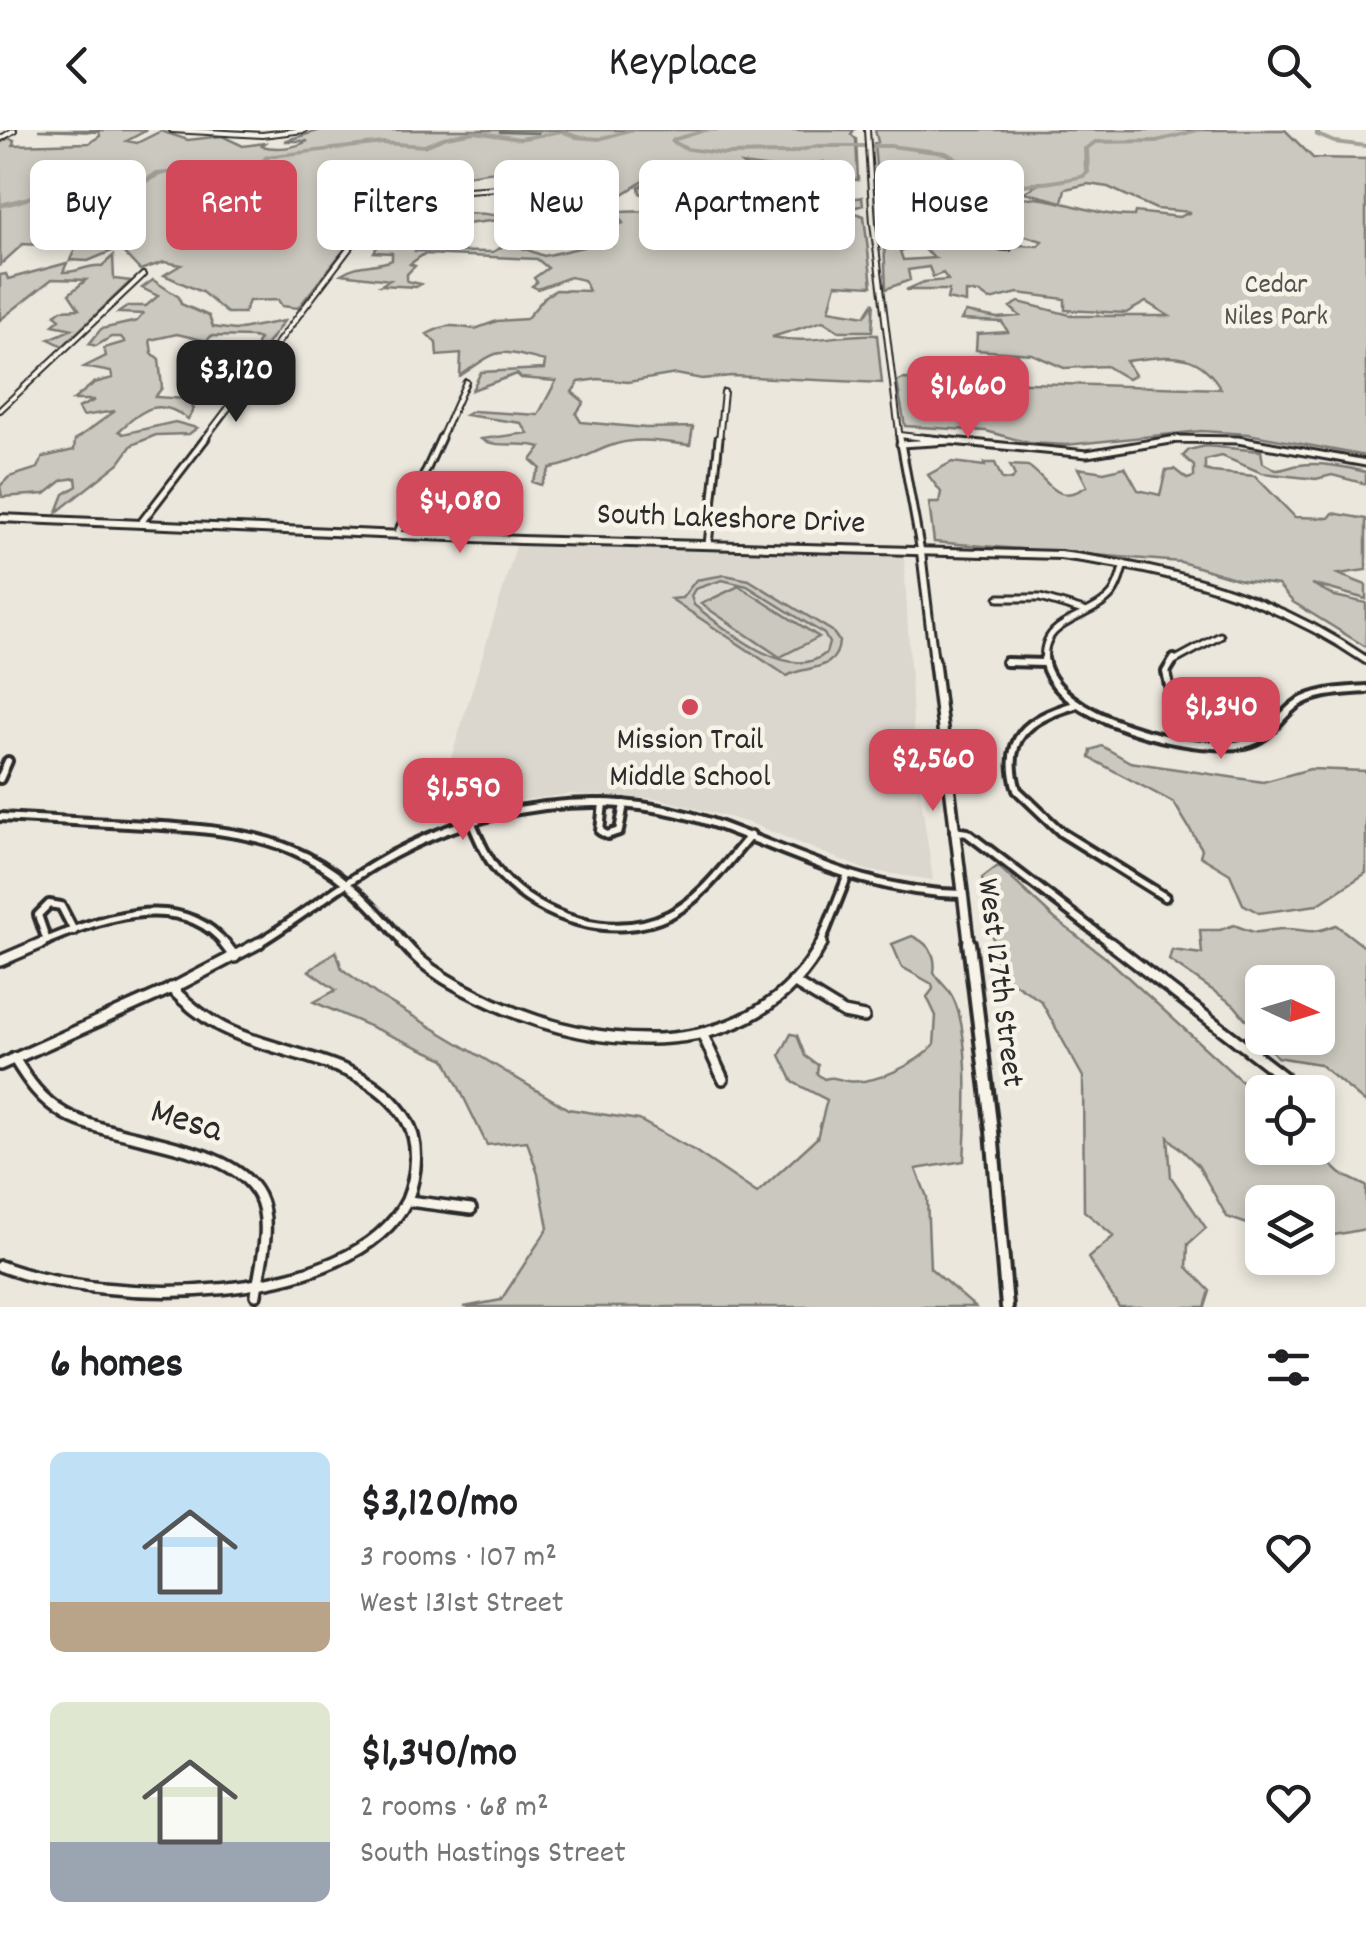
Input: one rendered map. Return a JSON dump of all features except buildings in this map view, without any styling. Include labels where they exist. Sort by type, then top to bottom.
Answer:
[{"type":"street","points":[[0,139],[14,130]]},
{"type":"street","points":[[172,130],[262,135],[304,130]]},
{"type":"street","name":"West 127th Street","points":[[868,130],[875,218]]},
{"type":"street","points":[[140,524],[361,233],[466,190],[494,188]]},
{"type":"street","name":"West 127th Street","points":[[878,250],[900,444],[921,552],[992,1131],[1007,1307]]},
{"type":"street","points":[[0,410],[142,275]]},
{"type":"street","points":[[397,534],[466,382]]},
{"type":"street","points":[[708,545],[724,392]]},
{"type":"street","points":[[899,435],[1086,454],[1177,439],[1238,440],[1366,463]]},
{"type":"street","points":[[900,444],[951,441]]},
{"type":"street","name":"South Lakeshore Drive","points":[[0,518],[1060,554],[1208,583],[1276,606],[1313,624],[1366,660]]},
{"type":"street","points":[[1124,564],[1115,590],[1053,631],[1043,648],[1058,688],[1108,723],[1241,745],[1268,737],[1299,703],[1366,688]]},
{"type":"street","points":[[999,598],[1040,598],[1085,612]]},
{"type":"street","points":[[1175,737],[1176,716],[1166,672],[1174,658],[1220,636]]},
{"type":"street","points":[[1006,662],[1046,663]]},
{"type":"street","points":[[1077,704],[1034,719],[1020,730],[1014,746],[1016,790],[1038,813],[1140,886],[1165,898]]},
{"type":"street","points":[[0,779],[8,761]]},
{"type":"street","points":[[603,803],[600,831],[607,836],[619,830],[624,804]]},
{"type":"street","points":[[0,1065],[235,957],[408,845],[471,821],[541,806],[624,804],[688,814],[751,835],[848,877],[896,889],[962,894]]},
{"type":"street","points":[[0,817],[248,833],[286,847],[348,884],[377,909],[423,964],[525,1018],[568,1034],[614,1041],[702,1033],[748,1014],[794,982],[815,956],[848,877]]},
{"type":"street","points":[[471,821],[497,869],[519,891],[564,916],[609,927],[656,921],[682,907],[751,835]]},
{"type":"street","points":[[954,831],[967,833],[1281,1075]]},
{"type":"street","points":[[47,941],[38,915],[48,904],[62,908],[74,931]]},
{"type":"street","points":[[0,961],[74,931],[126,916],[181,914],[208,927],[235,957]]},
{"type":"street","points":[[794,982],[844,1013],[864,1017]]},
{"type":"street","points":[[171,988],[214,1027],[375,1083],[407,1120],[417,1156],[409,1201],[391,1234],[364,1258],[330,1276]]},
{"type":"street","points":[[702,1033],[723,1078]]},
{"type":"street","name":"Mesa","points":[[14,1058],[38,1098],[68,1118],[204,1157],[240,1172],[258,1194],[262,1228],[256,1295]]},
{"type":"street","points":[[409,1201],[471,1209]]},
{"type":"street","points":[[0,1266],[28,1279],[121,1300],[214,1301],[294,1289]]},
{"type":"shaded area","name":"Mission Trail Middle School","points":[[517,543],[904,557],[915,756],[933,880],[866,870],[750,823],[660,799],[570,794],[517,801],[450,819],[438,801]]},
{"type":"green space","points":[[38,130],[147,130],[127,141],[137,143],[161,131],[188,140],[222,136],[243,146],[265,143],[262,146],[279,148],[308,141],[284,141],[321,130],[854,130],[851,134],[856,139],[858,180],[855,160],[639,160],[639,184],[619,196],[619,160],[494,160],[494,171],[474,174],[474,160],[317,160],[317,250],[344,250],[298,308],[282,306],[278,300],[249,301],[244,313],[227,313],[202,292],[164,275],[181,265],[164,262],[140,270],[121,250],[146,250],[146,160],[30,160],[30,244],[23,244],[0,265],[0,143],[9,138],[14,140],[13,145],[89,143],[100,136],[99,132]]},
{"type":"green space","name":"Cedar Niles Park","points":[[875,130],[1285,130],[1313,158],[1366,159],[1366,456],[1248,434],[1201,431],[1066,445],[1029,443],[986,431],[905,426],[897,382],[903,379],[1221,389],[1202,366],[1180,358],[1126,361],[1135,375],[1128,379],[1106,366],[1064,368],[1032,354],[976,350],[977,334],[1008,332],[1002,322],[961,320],[966,312],[997,318],[1020,316],[1010,307],[1019,302],[1074,316],[1169,316],[1146,302],[1126,313],[1065,310],[1065,299],[1018,293],[990,300],[980,293],[966,292],[966,303],[947,299],[949,290],[906,290],[924,282],[948,280],[943,273],[933,277],[929,267],[908,270],[910,280],[886,289],[884,250],[903,250],[903,260],[935,258],[924,250],[1024,250],[1024,245],[1038,246],[1042,241],[1024,236],[1024,197],[1121,216],[1134,216],[1135,212],[1179,217],[1191,212],[1156,209],[1108,187],[1088,184],[1065,189],[1062,202],[1024,192],[1043,182],[1024,185],[1024,160],[875,160],[874,143],[878,142]]},
{"type":"green space","points":[[862,197],[863,205],[855,207],[855,198]]},
{"type":"green space","points":[[639,211],[639,250],[855,250],[855,213],[864,216],[872,286],[836,284],[829,310],[865,316],[874,302],[872,331],[839,331],[823,321],[772,337],[800,340],[877,335],[882,383],[731,376],[702,379],[676,374],[628,382],[579,382],[572,392],[584,402],[576,414],[581,422],[646,428],[693,427],[690,445],[620,443],[550,468],[541,485],[532,482],[540,468],[531,460],[541,447],[494,444],[481,439],[528,433],[521,423],[466,415],[473,411],[538,415],[556,381],[521,378],[517,374],[472,390],[481,372],[544,369],[545,361],[500,353],[460,376],[461,354],[437,356],[436,343],[427,334],[446,326],[475,329],[497,321],[526,319],[556,290],[589,291],[584,280],[570,277],[538,289],[532,286],[537,282],[534,278],[548,268],[537,259],[424,254],[410,264],[415,266],[407,274],[407,281],[421,284],[416,287],[381,285],[390,280],[341,274],[392,260],[392,253],[375,250],[528,250],[544,256],[570,250],[619,250],[619,225],[623,223],[619,212]]},
{"type":"green space","points":[[474,214],[494,216],[494,220],[474,223]]},
{"type":"green space","points":[[75,250],[114,250],[88,261],[70,260]]},
{"type":"green space","points":[[113,256],[114,279],[131,281],[63,346],[49,339],[73,329],[53,325],[60,319],[55,315],[61,310],[79,309],[69,294],[86,280],[52,279],[0,320],[0,275],[6,274],[8,279],[67,263],[63,272],[73,271],[102,266]]},
{"type":"green space","points":[[153,280],[179,297],[181,304],[209,316],[213,327],[235,330],[284,321],[260,354],[256,348],[259,339],[253,337],[211,336],[207,341],[177,334],[150,340],[152,353],[159,359],[162,388],[155,397],[187,399],[194,408],[188,419],[169,408],[152,408],[119,431],[123,434],[175,422],[197,428],[189,434],[156,435],[132,445],[119,463],[57,512],[64,494],[77,486],[76,478],[63,480],[45,494],[2,497],[0,486],[9,477],[38,468],[43,457],[74,450],[75,440],[115,411],[83,416],[78,408],[95,400],[73,400],[94,383],[113,378],[111,372],[84,367],[106,356],[104,348],[125,342],[121,337],[111,337],[96,346],[89,344],[101,329],[137,321],[143,314],[118,313],[128,306],[146,306],[158,296],[142,288]]},
{"type":"green space","points":[[1206,446],[1261,451],[1263,463],[1276,470],[1315,464],[1366,472],[1366,484],[1332,475],[1316,479],[1262,473],[1222,456],[1205,460],[1205,470],[1255,476],[1295,517],[1329,518],[1333,513],[1366,519],[1366,570],[1338,574],[1366,585],[1366,599],[1312,584],[1335,596],[1366,603],[1366,647],[1293,602],[1278,585],[1241,580],[1181,562],[934,542],[929,503],[939,503],[941,492],[928,475],[952,462],[985,466],[984,463],[995,463],[1002,479],[1011,480],[1015,476],[1010,465],[1028,466],[1053,489],[1067,494],[1087,486],[1078,468],[1104,472],[1125,467],[1138,490],[1160,495],[1166,470],[1174,469],[1187,479],[1194,477],[1194,466],[1183,456],[1189,450]]},
{"type":"green space","points":[[725,575],[749,580],[832,631],[839,641],[837,652],[826,664],[787,676],[671,599],[682,598],[696,580]],"holes":[[[722,580],[747,586],[824,634],[829,643],[826,653],[811,661],[776,658],[722,627],[694,605],[691,596],[695,589]]]},
{"type":"green space","points":[[739,586],[819,637],[780,657],[701,604]]},
{"type":"green space","points":[[1102,746],[1130,762],[1263,782],[1310,769],[1366,771],[1366,873],[1317,905],[1259,913],[1243,904],[1230,874],[1200,856],[1202,849],[1174,803],[1090,758],[1091,750]]},
{"type":"green space","points":[[998,866],[1055,919],[1110,961],[1245,1084],[1245,1165],[1331,1165],[1366,1186],[1366,1229],[1335,1235],[1335,1185],[1245,1185],[1245,1223],[1227,1217],[1198,1165],[1168,1137],[1171,1177],[1206,1228],[1188,1244],[1187,1267],[1210,1291],[1205,1307],[1119,1307],[1088,1258],[1114,1236],[1084,1211],[1083,1077],[1041,1001],[999,973],[982,878]]},
{"type":"green space","points":[[1234,925],[1255,932],[1312,931],[1336,925],[1366,948],[1366,1103],[1319,1064],[1275,1055],[1335,1055],[1335,965],[1245,965],[1245,1018],[1234,1005],[1169,960],[1172,950],[1202,954],[1200,930]]},
{"type":"green space","points":[[912,936],[930,950],[934,972],[956,1005],[965,1048],[964,1161],[916,1169],[927,1197],[930,1268],[975,1307],[464,1307],[501,1300],[548,1228],[527,1141],[487,1145],[445,1059],[314,1002],[336,990],[309,971],[336,951],[342,969],[376,994],[568,1109],[639,1120],[695,1151],[757,1193],[817,1138],[827,1100],[793,1082],[780,1055],[791,1034],[797,1035],[805,1056],[818,1065],[817,1074],[824,1079],[847,1081],[870,1080],[894,1072],[934,1045],[936,1016],[927,997],[932,984],[902,967],[892,944]]},
{"type":"waterway","points":[[0,206],[30,197],[62,177],[76,176],[122,187],[144,182],[157,173],[179,172],[192,181],[183,186],[190,195],[261,193],[268,191],[274,180],[271,168],[262,162],[268,156],[383,143],[425,146],[445,137],[475,132],[519,139],[562,131],[599,139],[633,130]]},
{"type":"waterway","points":[[709,130],[673,142],[685,149],[724,154],[789,153],[817,146],[890,146],[946,153],[959,160],[958,170],[968,177],[1017,184],[1082,177],[1087,173],[1086,148],[1095,142],[1156,141],[1202,130]]},
{"type":"waterway","points":[[1318,130],[1317,135],[1334,142],[1366,146]]},
{"type":"waterway","points":[[500,132],[538,133]]},
{"type":"place","name":"Mission Trail Middle School","points":[[690,707]]}]
